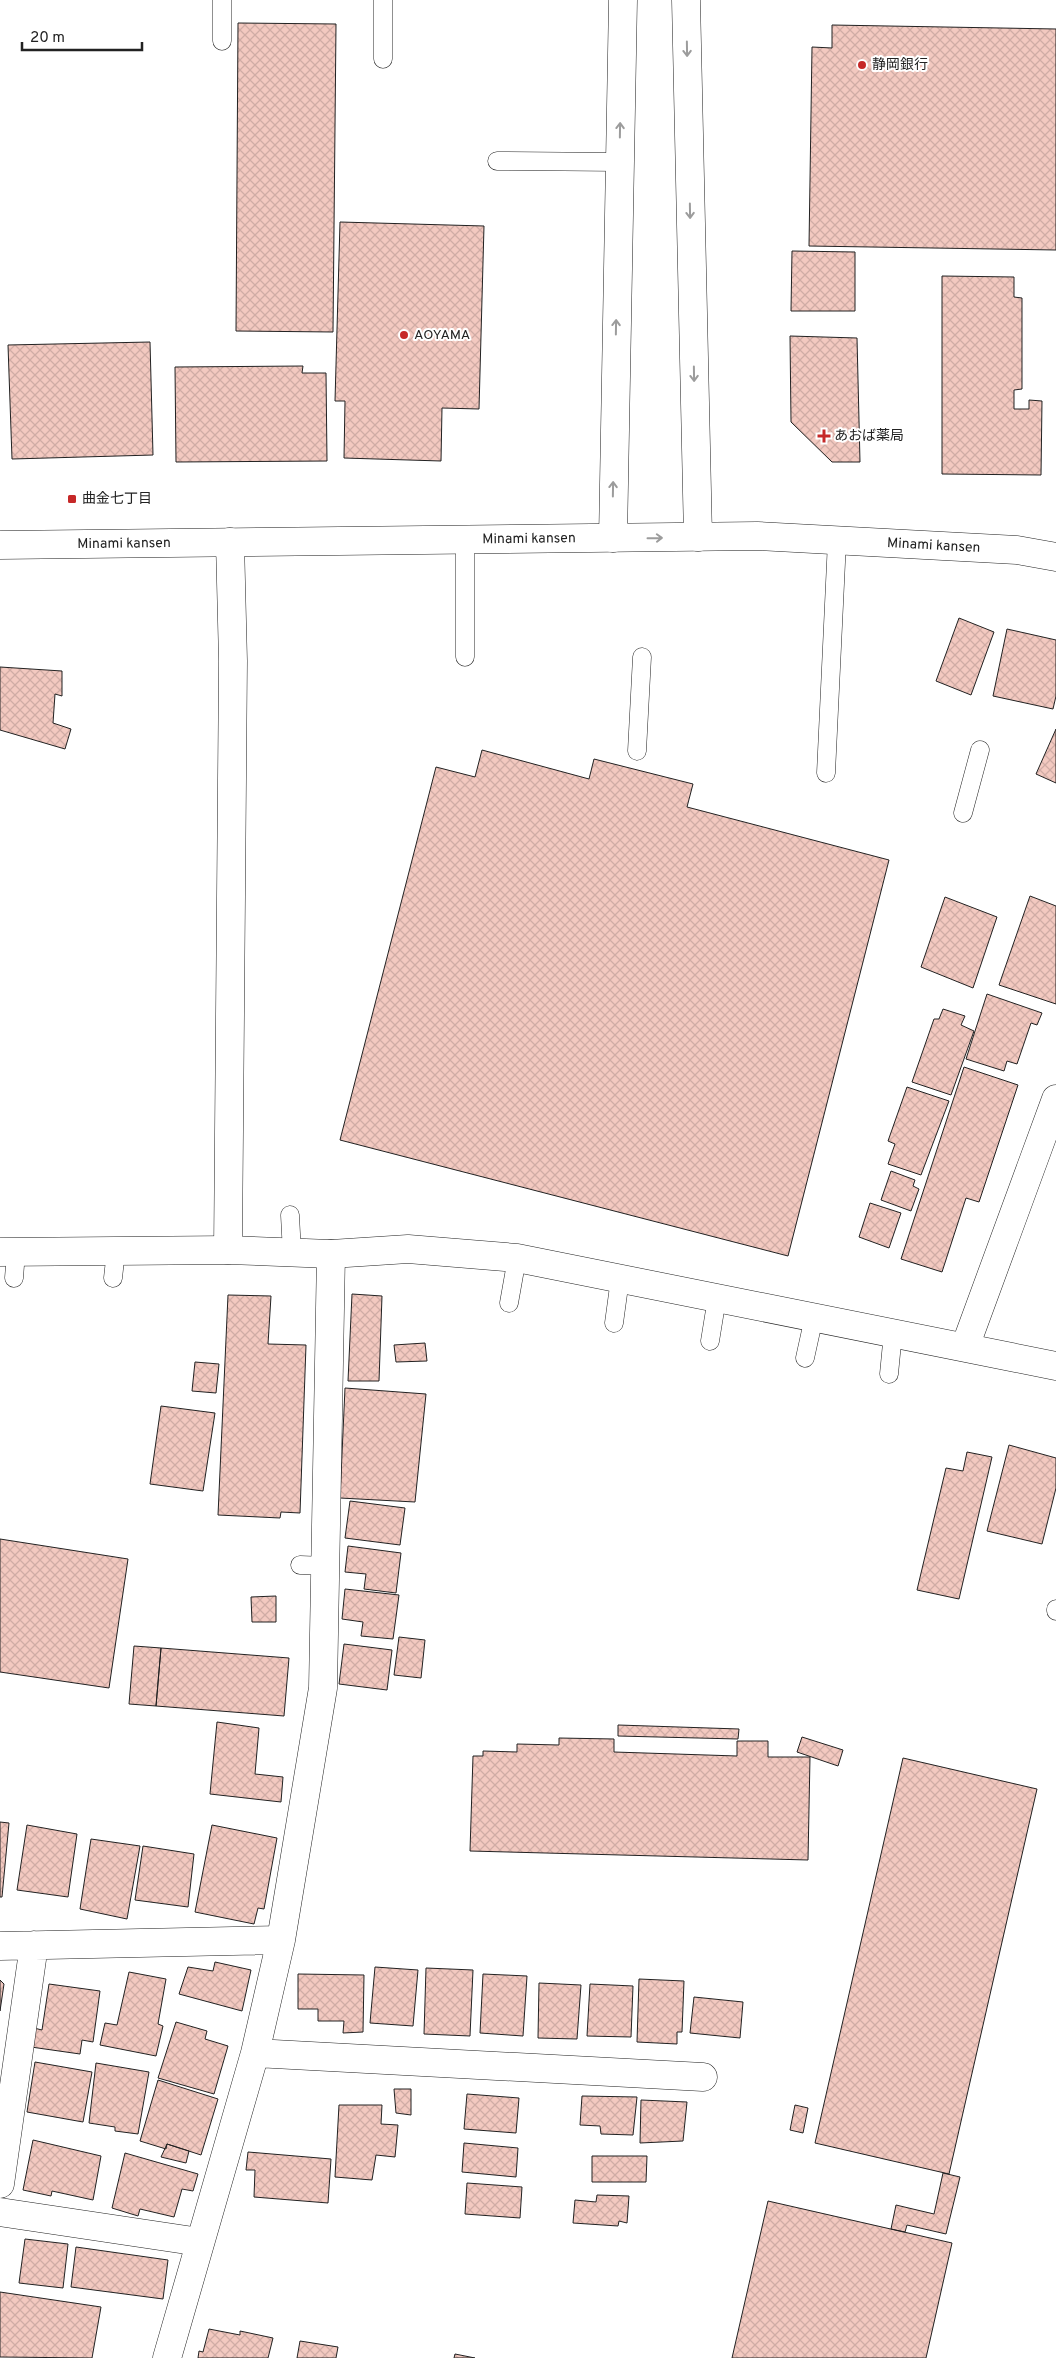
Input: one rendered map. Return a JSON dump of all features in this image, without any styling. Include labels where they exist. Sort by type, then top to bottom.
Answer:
[{"type":"street","points":[[613,538],[623,0]]},
{"type":"street","points":[[686,0],[698,537]]},
{"type":"street","name":"Minami kansen","points":[[0,544],[757,536],[837,542],[1017,550],[1056,557]]},
{"type":"street","points":[[228,1250],[233,662],[230,542]]},
{"type":"street","points":[[965,1347],[1056,1099]]},
{"type":"street","points":[[10,1261],[116,1251],[228,1250],[331,1254],[408,1249],[517,1258],[1056,1366]]},
{"type":"street","points":[[167,2358],[256,2053],[281,1940],[323,1688],[313,1566],[331,1254]]},
{"type":"street","points":[[0,1946],[281,1940]]},
{"type":"street","points":[[0,2184],[34,1945]]},
{"type":"street","points":[[256,2053],[703,2077]]},
{"type":"street","points":[[0,2212],[200,2242]]},
{"type":"lane","points":[[222,0],[222,41]]},
{"type":"lane","points":[[383,0],[383,59]]},
{"type":"lane","points":[[497,161],[620,162]]},
{"type":"lane","points":[[465,540],[465,658]]},
{"type":"lane","points":[[826,774],[837,542]]},
{"type":"lane","points":[[637,751],[642,657]]},
{"type":"lane","points":[[963,813],[980,750]]},
{"type":"lane","points":[[290,1215],[292,1253]]},
{"type":"lane","points":[[113,1278],[116,1251]]},
{"type":"lane","points":[[509,1303],[517,1258]]},
{"type":"lane","points":[[614,1322],[620,1279]]},
{"type":"lane","points":[[710,1341],[718,1298]]},
{"type":"lane","points":[[805,1358],[814,1317]]},
{"type":"lane","points":[[889,1374],[893,1333]]},
{"type":"building","points":[[238,23],[336,24],[333,332],[236,331]]},
{"type":"building","points":[[832,25],[1056,29],[1056,250],[809,246],[812,47],[832,48]]},
{"type":"building","points":[[340,222],[484,226],[479,409],[442,408],[441,461],[344,458],[345,401],[335,401]]},
{"type":"building","points":[[792,251],[855,252],[855,311],[791,311]]},
{"type":"building","points":[[942,276],[1014,277],[1014,297],[1022,298],[1022,389],[1014,390],[1014,409],[1029,409],[1029,400],[1042,401],[1041,475],[942,474]]},
{"type":"building","points":[[790,336],[857,338],[860,462],[832,462],[791,422]]},
{"type":"building","points":[[150,342],[153,455],[12,459],[8,345]]},
{"type":"building","points":[[303,366],[302,373],[326,373],[327,461],[176,462],[175,367]]},
{"type":"building","points":[[959,618],[994,632],[971,695],[936,681]]},
{"type":"building","points":[[1007,629],[1056,640],[1056,696],[1053,709],[993,696]]},
{"type":"building","points":[[0,667],[62,671],[62,696],[55,694],[53,723],[71,729],[65,749],[0,730]]},
{"type":"building","points":[[1056,729],[1056,783],[1036,774]]},
{"type":"building","points":[[482,750],[589,779],[594,759],[693,784],[687,807],[889,860],[788,1256],[340,1140],[436,767],[475,777]]},
{"type":"building","points":[[1030,896],[1056,906],[1056,1004],[999,985]]},
{"type":"building","points":[[945,897],[997,917],[973,988],[921,967]]},
{"type":"building","points":[[987,994],[1042,1013],[1037,1025],[1031,1023],[1017,1064],[1007,1061],[1004,1071],[966,1059]]},
{"type":"building","points":[[943,1009],[965,1016],[961,1025],[974,1031],[951,1095],[912,1082],[934,1019],[939,1019]]},
{"type":"building","points":[[964,1067],[1018,1085],[979,1202],[966,1198],[942,1272],[901,1259]]},
{"type":"building","points":[[907,1087],[949,1101],[921,1175],[888,1164],[895,1144],[888,1141]]},
{"type":"building","points":[[891,1171],[915,1180],[913,1186],[919,1189],[911,1211],[881,1200]]},
{"type":"building","points":[[870,1203],[901,1213],[889,1248],[859,1237]]},
{"type":"building","points":[[352,1294],[382,1296],[379,1381],[348,1381]]},
{"type":"building","points":[[228,1295],[271,1296],[268,1344],[306,1345],[300,1513],[281,1512],[280,1518],[218,1515]]},
{"type":"building","points":[[425,1343],[427,1361],[396,1362],[394,1345]]},
{"type":"building","points":[[195,1362],[219,1364],[216,1393],[192,1391]]},
{"type":"building","points":[[345,1388],[426,1394],[415,1502],[340,1498]]},
{"type":"building","points":[[161,1406],[215,1413],[203,1491],[150,1484]]},
{"type":"building","points":[[1009,1445],[1056,1458],[1056,1488],[1042,1544],[987,1531]]},
{"type":"building","points":[[967,1452],[992,1457],[959,1599],[917,1590],[946,1468],[963,1471]]},
{"type":"building","points":[[350,1501],[405,1508],[400,1545],[345,1538]]},
{"type":"building","points":[[0,1539],[128,1559],[109,1688],[0,1672]]},
{"type":"building","points":[[348,1546],[401,1553],[396,1593],[364,1589],[366,1574],[345,1572]]},
{"type":"building","points":[[345,1589],[399,1595],[393,1639],[361,1636],[363,1622],[342,1619]]},
{"type":"building","points":[[276,1596],[276,1622],[252,1622],[251,1597]]},
{"type":"building","points":[[399,1637],[425,1640],[421,1678],[394,1675]]},
{"type":"building","points":[[344,1644],[392,1650],[387,1690],[339,1684]]},
{"type":"building","points":[[134,1646],[161,1648],[156,1706],[129,1704]]},
{"type":"building","points":[[161,1648],[289,1658],[284,1716],[156,1706]]},
{"type":"building","points":[[217,1722],[259,1728],[255,1774],[283,1777],[281,1802],[210,1794]]},
{"type":"building","points":[[618,1725],[739,1729],[738,1739],[618,1736]]},
{"type":"building","points":[[802,1737],[843,1750],[838,1766],[797,1752]]},
{"type":"building","points":[[559,1738],[614,1739],[614,1752],[737,1756],[737,1741],[768,1741],[768,1757],[810,1757],[808,1860],[470,1851],[473,1756],[483,1756],[483,1751],[517,1752],[517,1744],[559,1745]]},
{"type":"building","points":[[903,1758],[1037,1789],[949,2174],[815,2143]]},
{"type":"building","points":[[0,1822],[9,1823],[2,1897],[0,1897]]},
{"type":"building","points":[[27,1825],[77,1834],[68,1897],[17,1890]]},
{"type":"building","points":[[212,1825],[277,1838],[264,1909],[258,1908],[254,1924],[195,1912]]},
{"type":"building","points":[[91,1839],[140,1846],[127,1919],[80,1909]]},
{"type":"building","points":[[143,1846],[194,1854],[188,1907],[135,1900]]},
{"type":"building","points":[[215,1962],[251,1970],[242,2011],[179,1994],[188,1967],[213,1971]]},
{"type":"building","points":[[375,1967],[418,1970],[413,2026],[370,2023]]},
{"type":"building","points":[[426,1968],[473,1970],[470,2036],[424,2034]]},
{"type":"building","points":[[129,1972],[166,1979],[158,2024],[163,2026],[156,2056],[100,2045],[105,2023],[117,2025]]},
{"type":"building","points":[[298,1974],[364,1975],[363,2032],[343,2033],[344,2021],[318,2021],[318,2009],[298,2009]]},
{"type":"building","points":[[483,1974],[527,1976],[523,2036],[480,2033]]},
{"type":"building","points":[[639,1979],[684,1981],[682,2032],[677,2032],[677,2044],[637,2042]]},
{"type":"building","points":[[0,1980],[4,1984],[0,2011]]},
{"type":"building","points":[[539,1983],[581,1985],[577,2039],[538,2038]]},
{"type":"building","points":[[49,1984],[100,1991],[93,2042],[82,2040],[80,2054],[31,2047],[34,2028],[42,2030]]},
{"type":"building","points":[[590,1984],[633,1986],[631,2037],[587,2036]]},
{"type":"building","points":[[694,1997],[743,2002],[740,2038],[690,2033]]},
{"type":"building","points":[[176,2022],[207,2031],[205,2039],[228,2046],[214,2094],[158,2078]]},
{"type":"building","points":[[35,2062],[92,2072],[83,2122],[27,2112]]},
{"type":"building","points":[[96,2063],[149,2072],[138,2134],[115,2131],[115,2127],[89,2123]]},
{"type":"building","points":[[158,2080],[218,2099],[201,2155],[167,2144],[166,2149],[140,2141]]},
{"type":"building","points":[[394,2089],[411,2089],[411,2115],[396,2113]]},
{"type":"building","points":[[467,2094],[519,2098],[516,2133],[464,2129]]},
{"type":"building","points":[[582,2096],[637,2097],[633,2135],[601,2134],[600,2126],[580,2125]]},
{"type":"building","points":[[641,2100],[687,2102],[683,2141],[640,2143]]},
{"type":"building","points":[[339,2105],[382,2105],[381,2124],[398,2125],[395,2157],[376,2155],[372,2180],[335,2177]]},
{"type":"building","points":[[795,2105],[808,2108],[803,2133],[790,2130]]},
{"type":"building","points":[[33,2140],[101,2156],[93,2200],[52,2191],[51,2196],[23,2190]]},
{"type":"building","points":[[464,2143],[518,2148],[516,2177],[462,2172]]},
{"type":"building","points":[[167,2144],[189,2151],[186,2163],[161,2157]]},
{"type":"building","points":[[248,2152],[331,2159],[328,2203],[254,2197],[255,2170],[246,2170]]},
{"type":"building","points":[[125,2153],[198,2174],[193,2191],[182,2189],[174,2217],[140,2209],[138,2216],[112,2208]]},
{"type":"building","points":[[592,2156],[647,2156],[646,2182],[592,2182]]},
{"type":"building","points":[[943,2173],[960,2177],[946,2234],[907,2225],[905,2232],[891,2229],[896,2205],[934,2214]]},
{"type":"building","points":[[467,2183],[522,2187],[520,2218],[465,2214]]},
{"type":"building","points":[[597,2195],[629,2196],[627,2223],[619,2221],[618,2226],[573,2223],[575,2200],[596,2202]]},
{"type":"building","points":[[768,2201],[952,2243],[926,2358],[732,2358]]},
{"type":"building","points":[[25,2239],[68,2244],[63,2288],[19,2283]]},
{"type":"building","points":[[76,2247],[168,2260],[163,2299],[71,2287]]},
{"type":"building","points":[[0,2292],[101,2307],[92,2358],[0,2357]]},
{"type":"building","points":[[209,2329],[240,2335],[240,2331],[273,2338],[268,2358],[198,2358],[199,2351],[203,2352]]},
{"type":"building","points":[[300,2341],[338,2347],[336,2358],[297,2358]]},
{"type":"building","points":[[455,2354],[475,2358],[454,2358]]},
{"type":"place","name":"静岡銀行","points":[[862,65]]},
{"type":"place","name":"AOYAMA","points":[[404,335]]},
{"type":"place","name":"あおば薬局","points":[[824,436]]},
{"type":"place","name":"曲金七丁目","points":[[72,499]]}]
